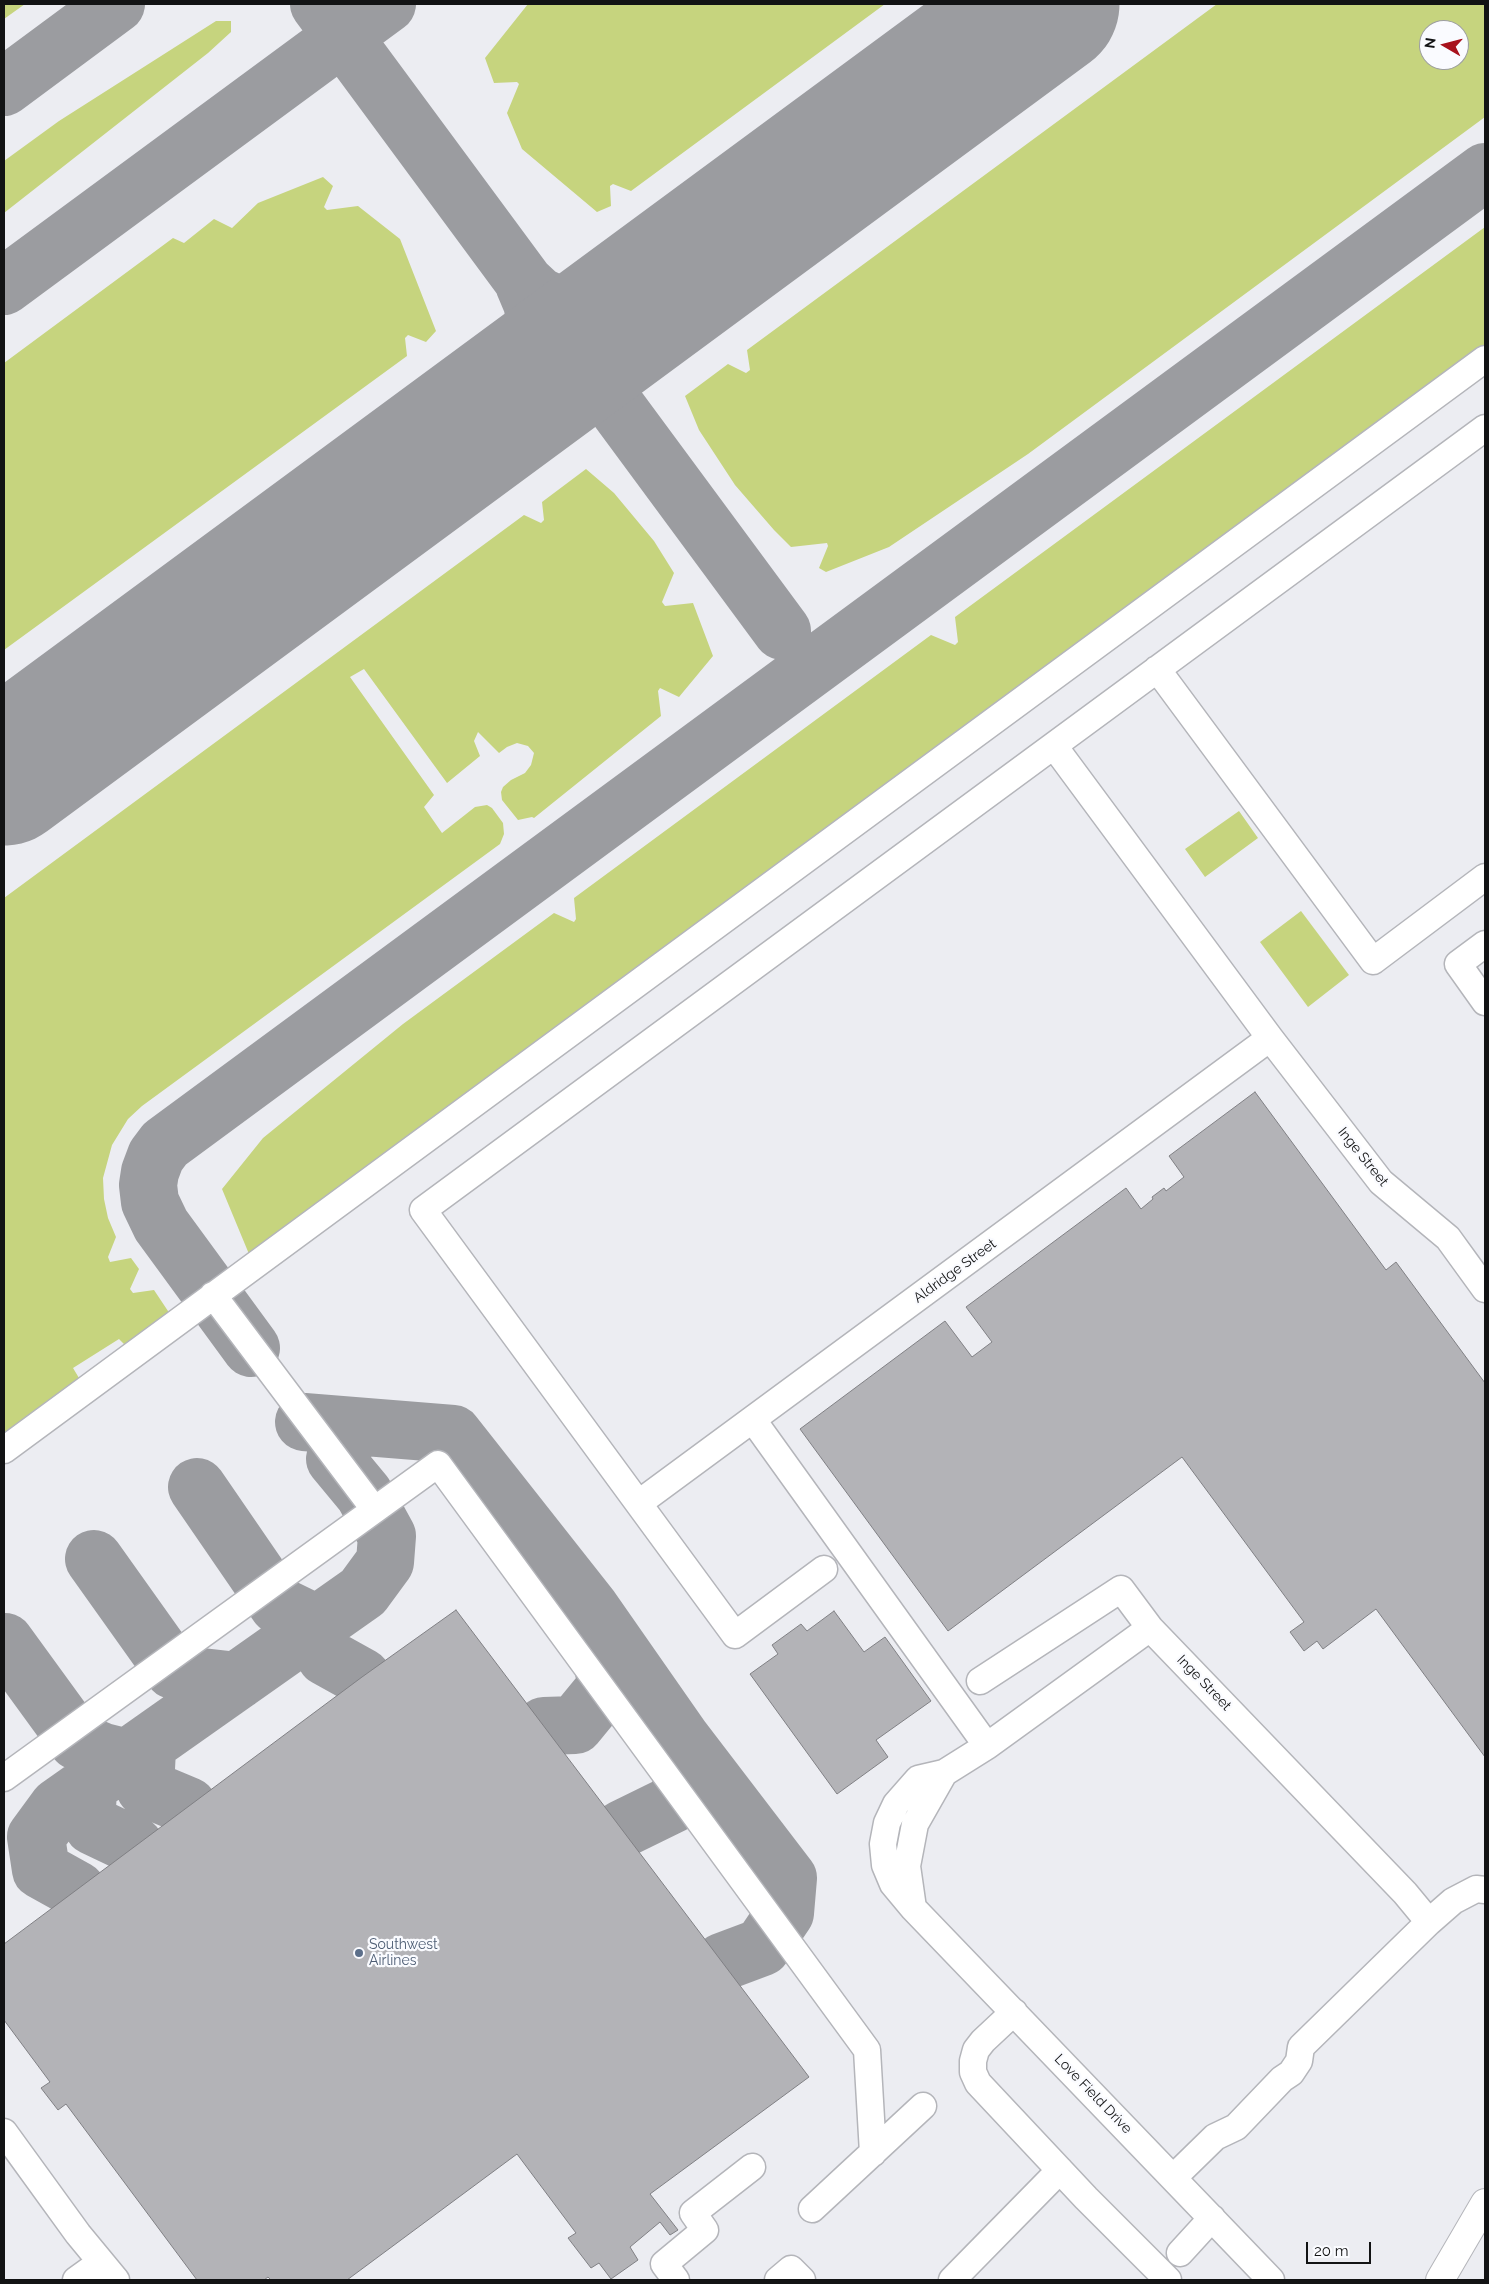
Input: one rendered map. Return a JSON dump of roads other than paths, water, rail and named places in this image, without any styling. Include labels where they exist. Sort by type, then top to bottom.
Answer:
[{"type":"main road","points":[[1440,2280],[1485,2203]]},
{"type":"street","points":[[4,1450],[1484,363]]},
{"type":"street","points":[[824,1569],[736,1634],[423,1210],[1485,430]]},
{"type":"street","points":[[1158,669],[1373,960],[1485,876]]},
{"type":"street","name":"Inge Street","points":[[1054,746],[1270,1038],[1381,1182],[1448,1238],[1485,1289]]},
{"type":"street","points":[[1485,944],[1458,964],[1485,1002]]},
{"type":"street","name":"Aldridge Street","points":[[639,1503],[1270,1038]]},
{"type":"street","points":[[213,1295],[374,1509]]},
{"type":"street","points":[[753,1420],[987,1746],[1150,1628]]},
{"type":"street","points":[[4,1778],[438,1464],[867,2050],[873,2152]]},
{"type":"street","name":"Inge Street","points":[[980,1681],[1121,1589],[1150,1628],[1405,1893],[1429,1922]]},
{"type":"street","name":"Love Field Drive","points":[[987,1746],[944,1773],[915,1824],[907,1866],[913,1908],[1271,2280]]},
{"type":"street","points":[[1173,2178],[1215,2137],[1223,2116],[1255,2087],[1282,2079],[1296,2067],[1302,2047],[1429,1922],[1453,1901],[1476,1889],[1485,1890]]},
{"type":"street","points":[[1014,2012],[976,2050],[973,2072],[978,2083],[1168,2280]]},
{"type":"street","points":[[812,2209],[923,2106]]},
{"type":"street","points":[[4,2132],[109,2271],[76,2280]]},
{"type":"street","points":[[676,2280],[664,2264],[705,2230],[692,2212],[752,2167]]},
{"type":"street","points":[[952,2280],[1060,2170]]},
{"type":"street","points":[[1180,2253],[1212,2218]]},
{"type":"street","points":[[778,2280],[791,2269],[802,2280]]},
{"type":"place","name":"Southwest Airlines","points":[[359,1953]]}]
